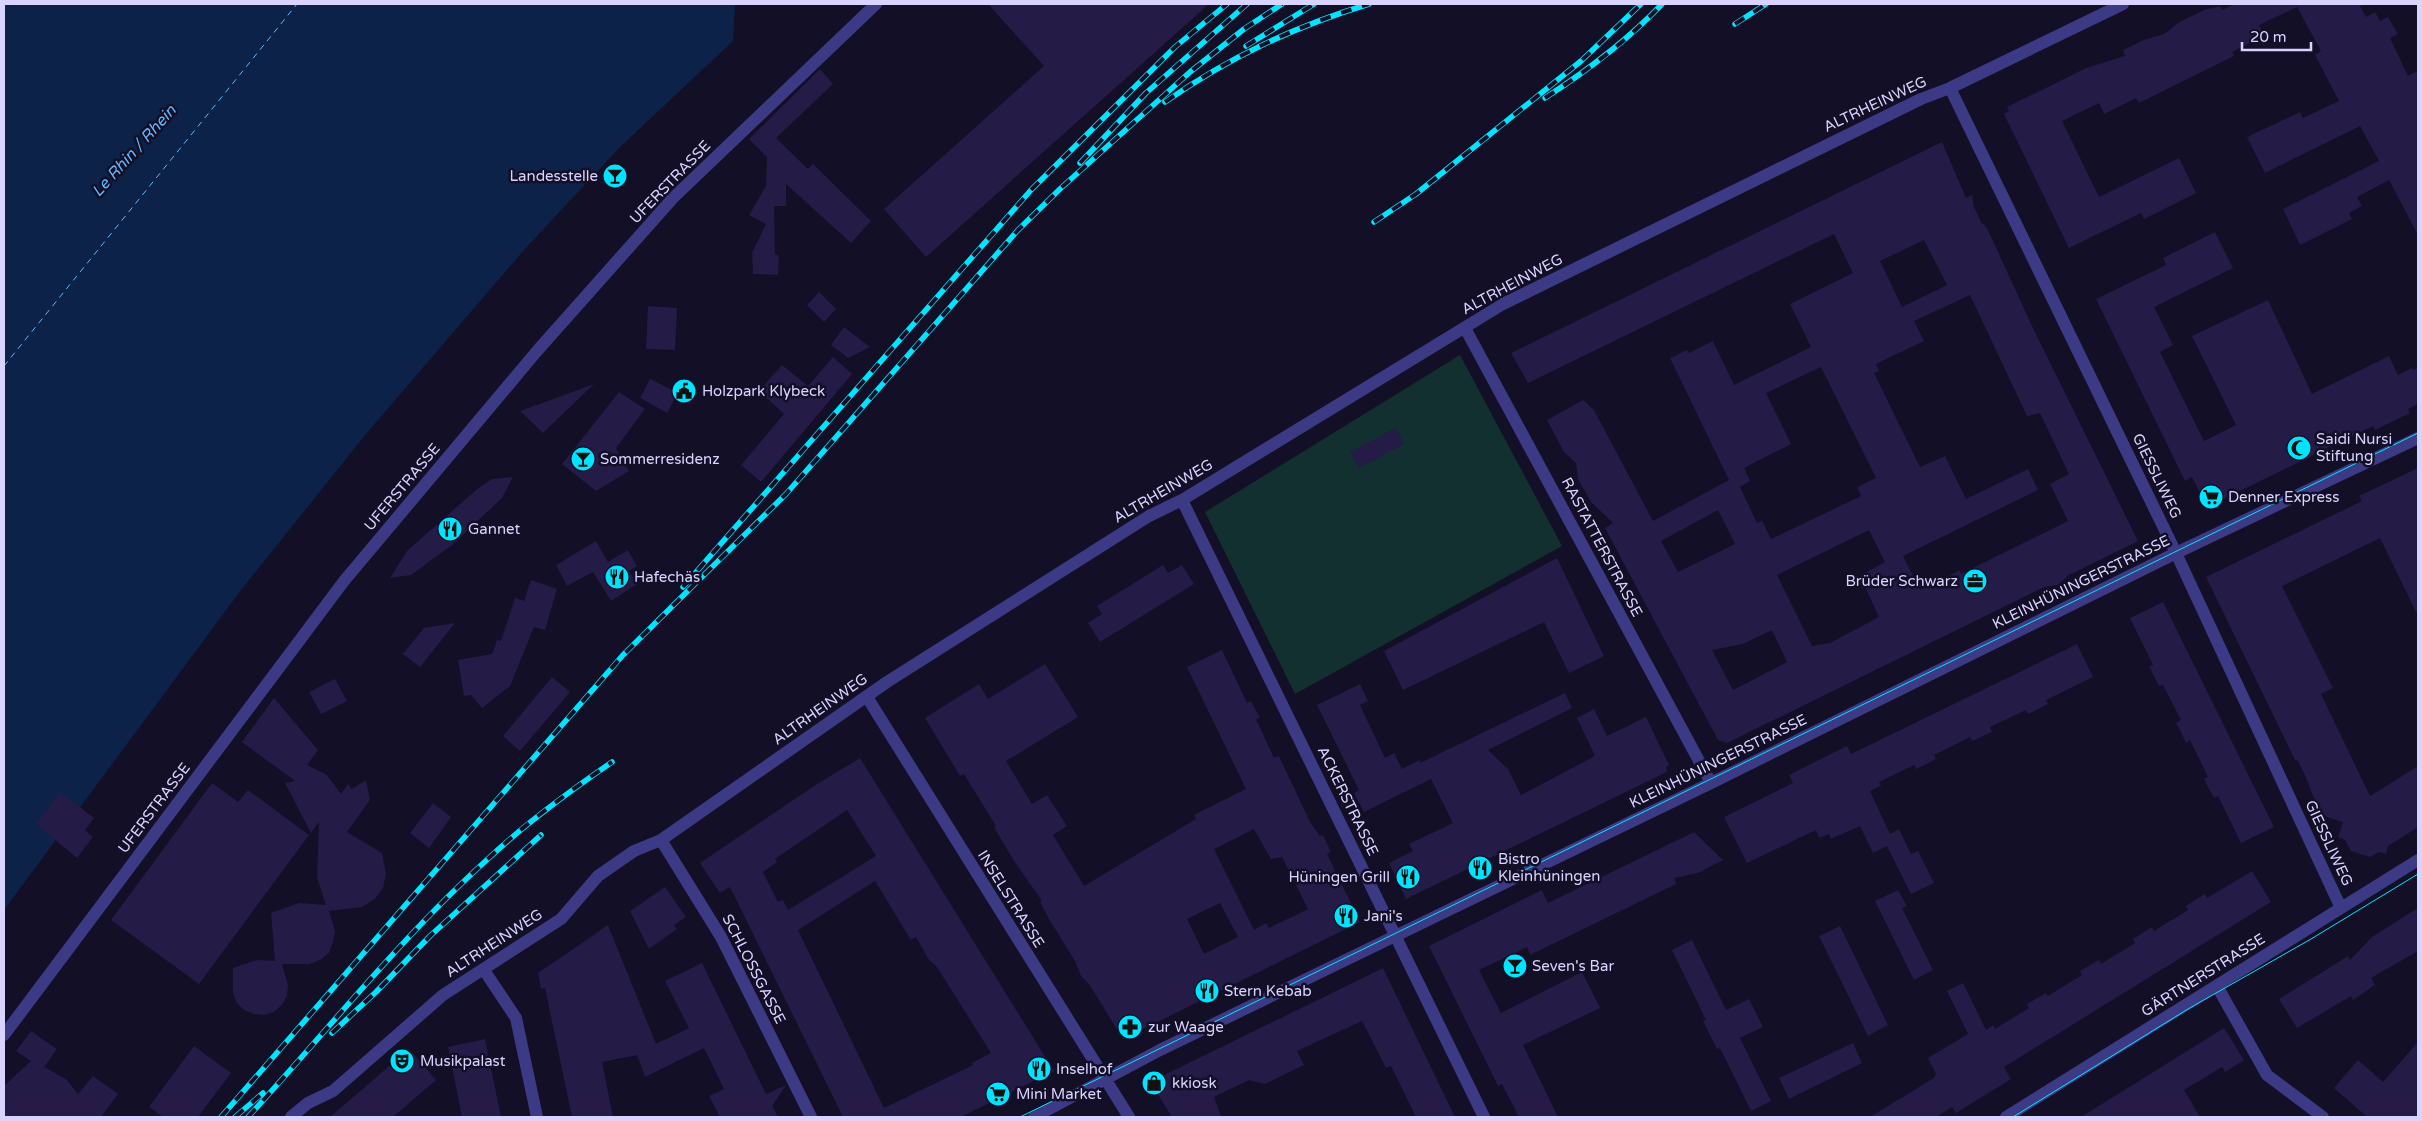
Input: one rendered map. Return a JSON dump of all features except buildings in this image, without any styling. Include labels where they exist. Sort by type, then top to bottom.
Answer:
[{"type":"street","name":"UFERSTRASSE","points":[[4,1035],[344,581],[536,352],[674,198],[876,4]]},
{"type":"street","name":"ALTRHEINWEG","points":[[291,1117],[308,1103],[333,1090],[430,1004],[561,919],[598,876],[634,851],[661,840],[887,682],[1149,516],[1182,500],[1465,328],[1530,291],[1921,99],[1950,88],[2123,4]]},
{"type":"street","name":"GIESSLIWEG","points":[[1950,88],[2176,553],[2341,908]]},
{"type":"street","name":"RASTATTERSTRASSE","points":[[1465,328],[1711,783]]},
{"type":"street","name":"KLEINHÜNINGERSTRASSE","points":[[1034,1117],[1160,1050],[1711,783],[2176,553],[2418,438]]},
{"type":"street","name":"ACKERSTRASSE","points":[[1182,500],[1484,1117]]},
{"type":"street","name":"INSELSTRASSE","points":[[867,697],[1129,1117]]},
{"type":"street","name":"SCHLOSSGASSE","points":[[661,840],[722,937],[811,1117]]},
{"type":"street","name":"GÄRTNERSTRASSE","points":[[2006,1117],[2418,860]]},
{"type":"street","points":[[484,970],[516,1018],[537,1117]]},
{"type":"street","points":[[2217,986],[2267,1075],[2323,1117]]},
{"type":"green space","points":[[1460,355],[1562,546],[1295,694],[1205,512]]},
{"type":"water","name":"Le Rhin / Rhein","points":[[4,4],[735,4],[733,41],[619,148],[524,250],[366,434],[241,590],[4,910]]},
{"type":"ferry route","points":[[4,366],[297,4]]},
{"type":"tram line","points":[[1020,1117],[2418,433]]},
{"type":"tram line","points":[[2013,1117],[2188,1009],[2311,939],[2418,874]]},
{"type":"railway","points":[[683,587],[1031,190],[1175,47],[1227,4]]},
{"type":"railway","points":[[1080,163],[1146,93],[1247,4]]},
{"type":"railway","points":[[221,1117],[623,655],[786,494],[1018,230],[1061,188],[1190,72],[1244,29],[1282,4]]},
{"type":"railway","points":[[1246,46],[1314,4]]},
{"type":"railway","points":[[1165,102],[1238,57],[1288,33],[1369,4]]},
{"type":"railway","points":[[1374,222],[1416,194],[1581,61],[1641,4]]},
{"type":"railway","points":[[1545,98],[1606,54],[1662,4]]},
{"type":"railway","points":[[1735,24],[1766,4]]},
{"type":"railway","points":[[248,1117],[396,951],[458,887],[534,819],[612,762]]},
{"type":"railway","points":[[332,1033],[376,992],[430,936],[541,835]]},
{"type":"railway","points":[[235,1117],[263,1093]]},
{"type":"place","name":"Landesstelle","points":[[615,176]]},
{"type":"place","name":"Holzpark Klybeck","points":[[684,391]]},
{"type":"place","name":"Saidi Nursi Stiftung","points":[[2299,448]]},
{"type":"place","name":"Sommerresidenz","points":[[583,459]]},
{"type":"place","name":"Denner Express","points":[[2211,497]]},
{"type":"place","name":"Gannet","points":[[450,529]]},
{"type":"place","name":"Hafechäs","points":[[617,577]]},
{"type":"place","name":"Brüder Schwarz","points":[[1975,581]]},
{"type":"place","name":"Bistro Kleinhüningen","points":[[1480,868]]},
{"type":"place","name":"Hüningen Grill","points":[[1408,877]]},
{"type":"place","name":"Jani's","points":[[1346,916]]},
{"type":"place","name":"Seven's Bar","points":[[1515,966]]},
{"type":"place","name":"Stern Kebab","points":[[1207,991]]},
{"type":"place","name":"zur Waage","points":[[1130,1027]]},
{"type":"place","name":"Musikpalast","points":[[402,1061]]},
{"type":"place","name":"Inselhof","points":[[1039,1069]]},
{"type":"place","name":"kkiosk","points":[[1154,1083]]},
{"type":"place","name":"Mini Market","points":[[998,1094]]}]
